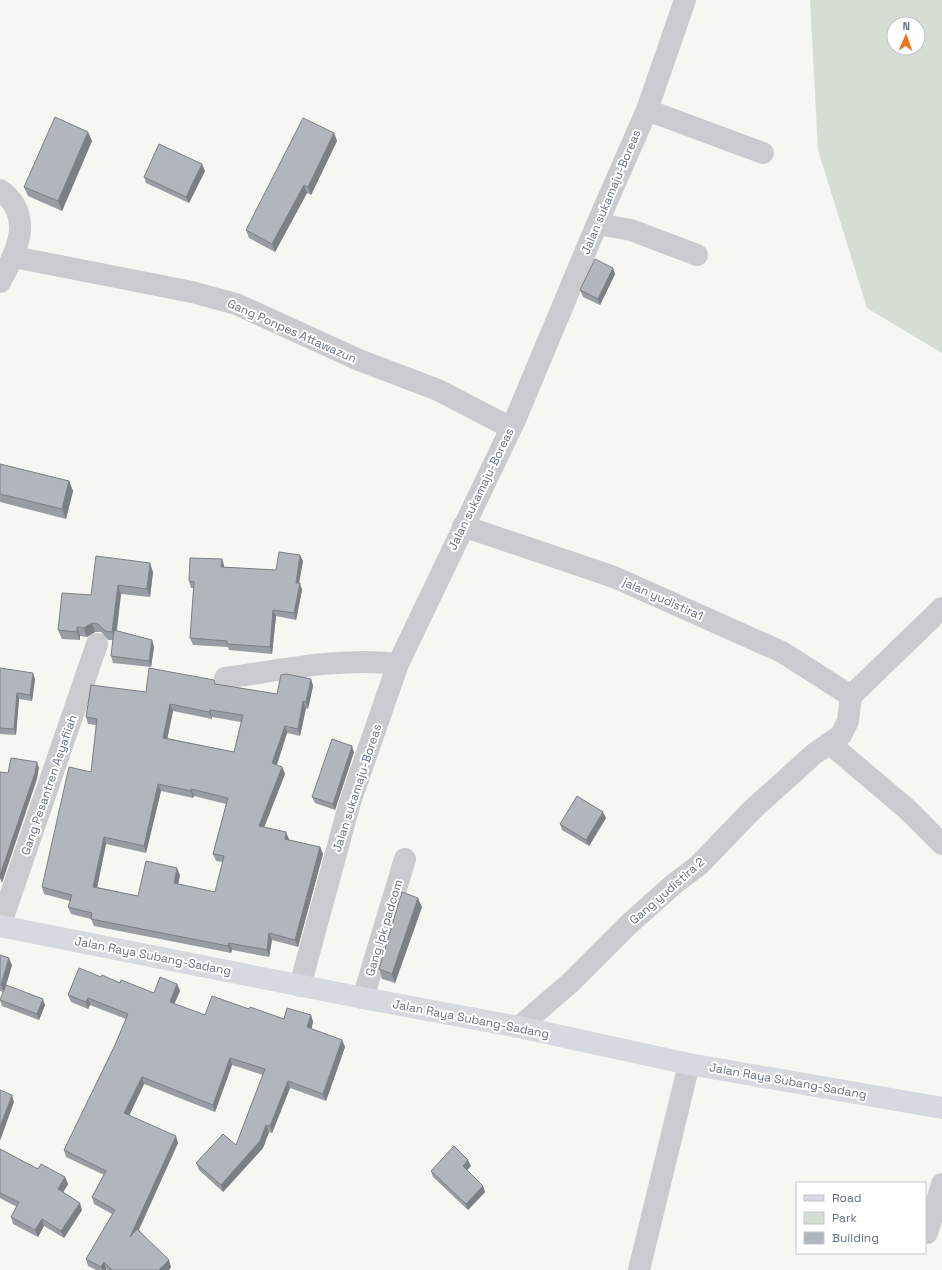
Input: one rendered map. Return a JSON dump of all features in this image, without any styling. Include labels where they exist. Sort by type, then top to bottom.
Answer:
[{"type":"main road","name":"Jalan Raya Subang-Sadang","points":[[0,926],[300,986],[519,1027],[689,1064],[942,1108]]},
{"type":"street","name":"Jalan sukamaju-Boreas","points":[[300,986],[350,802],[398,664],[511,428],[647,110],[685,0]]},
{"type":"street","points":[[647,110],[764,153]]},
{"type":"street","points":[[0,190],[10,198],[18,213],[20,235],[14,257],[0,282]]},
{"type":"street","points":[[597,224],[631,230],[697,254]]},
{"type":"street","name":"Gang Ponpes Attawazun","points":[[14,257],[192,292],[236,304],[359,360],[438,390],[511,428]]},
{"type":"street","name":"jalan yudistira1","points":[[463,526],[614,577],[782,652],[852,696]]},
{"type":"street","points":[[852,696],[942,608]]},
{"type":"street","name":"Gang Pesantren Asyafiiah","points":[[0,926],[97,644]]},
{"type":"street","points":[[225,678],[349,661],[376,661],[398,664]]},
{"type":"street","name":"Gang yudistira 2","points":[[519,1027],[570,983],[628,925],[674,884],[699,865],[752,810],[822,748],[841,735],[848,721],[852,696]]},
{"type":"street","points":[[822,748],[907,809],[942,844]]},
{"type":"street","name":"Gang lpk padcom","points":[[363,998],[405,859]]},
{"type":"street","points":[[639,1270],[689,1064]]},
{"type":"street","points":[[927,1233],[942,1184]]},
{"type":"green space","points":[[810,0],[942,0],[942,353],[867,308],[818,150]]},
{"type":"building","points":[[55,117],[88,132],[58,201],[24,187]]},
{"type":"building","points":[[303,118],[334,133],[308,187],[304,185],[272,244],[246,230]]},
{"type":"building","points":[[159,144],[202,164],[186,197],[144,177]]},
{"type":"building","points":[[595,259],[613,268],[598,299],[580,290]]},
{"type":"building","points":[[0,464],[69,481],[62,509],[0,494]]},
{"type":"building","points":[[279,552],[300,555],[296,583],[300,583],[294,613],[273,610],[270,647],[227,644],[227,641],[190,638],[194,582],[189,581],[190,558],[222,559],[221,567],[276,570]]},
{"type":"building","points":[[96,556],[150,563],[147,589],[118,585],[112,632],[105,631],[98,624],[92,623],[84,628],[77,627],[77,632],[58,630],[62,593],[91,595]]},
{"type":"building","points":[[114,630],[152,640],[149,661],[111,656]]},
{"type":"building","points":[[0,668],[33,673],[30,695],[17,693],[14,729],[0,728]]},
{"type":"building","points":[[149,668],[214,680],[215,684],[277,694],[281,675],[286,674],[311,679],[306,702],[303,701],[298,729],[285,726],[272,763],[282,767],[259,826],[286,832],[285,839],[320,847],[295,940],[269,933],[267,950],[229,943],[228,946],[91,919],[92,913],[68,907],[72,895],[42,887],[69,767],[91,772],[97,719],[86,717],[91,685],[146,692]],"holes":[[[170,704],[209,712],[210,710],[243,715],[234,752],[163,738]],[[158,784],[191,791],[191,789],[228,798],[213,854],[224,856],[215,892],[174,883],[177,868],[146,861],[138,896],[93,887],[104,837],[144,846]]]},
{"type":"building","points":[[332,739],[352,746],[333,804],[312,797]]},
{"type":"building","points":[[11,758],[37,762],[35,773],[0,875],[0,772],[8,773]]},
{"type":"building","points":[[577,796],[603,812],[586,840],[560,824]]},
{"type":"building","points":[[402,892],[418,898],[392,974],[379,969]]},
{"type":"building","points":[[0,955],[9,958],[1,985],[0,985]]},
{"type":"building","points":[[79,968],[101,977],[102,975],[120,983],[121,980],[154,993],[160,977],[177,984],[170,1002],[205,1015],[212,996],[284,1019],[287,1008],[311,1015],[307,1027],[342,1040],[323,1094],[288,1081],[270,1126],[266,1125],[260,1141],[221,1185],[196,1163],[223,1134],[236,1145],[265,1069],[230,1058],[213,1105],[142,1077],[124,1113],[176,1136],[130,1237],[137,1229],[169,1260],[159,1270],[112,1270],[104,1262],[101,1267],[86,1259],[115,1210],[92,1197],[106,1171],[64,1150],[115,1045],[128,1014],[88,998],[86,1002],[68,995]]},
{"type":"building","points":[[6,985],[43,999],[37,1014],[0,1000]]},
{"type":"building","points":[[0,1090],[12,1095],[0,1127]]},
{"type":"building","points":[[454,1146],[468,1160],[463,1166],[483,1186],[466,1204],[431,1171]]},
{"type":"building","points":[[0,1149],[38,1169],[41,1164],[65,1177],[58,1189],[80,1203],[61,1231],[42,1219],[35,1230],[11,1217],[19,1202],[0,1193]]}]
